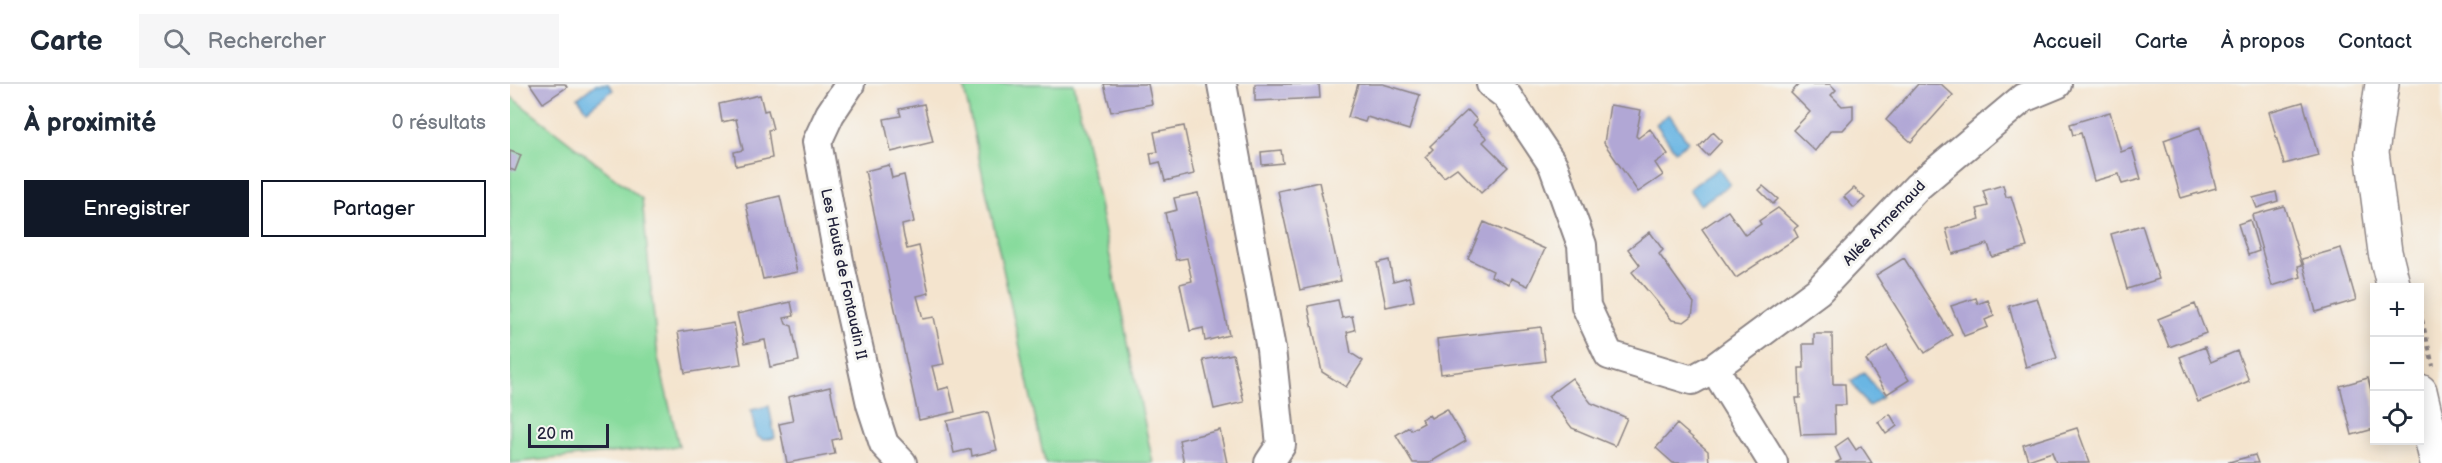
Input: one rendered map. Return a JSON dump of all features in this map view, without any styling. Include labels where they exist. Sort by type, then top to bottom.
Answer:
[{"type":"street","name":"Les Hauts de Fontaudin II","points":[[850,84],[830,114],[817,142],[839,261],[872,404],[884,444],[902,463]]},
{"type":"street","points":[[1222,84],[1271,349],[1281,445],[1269,463]]},
{"type":"street","name":"Allée Armemaud","points":[[1491,84],[1507,96],[1553,165],[1582,245],[1586,306],[1609,355],[1692,380],[1714,368],[1818,291],[1917,187],[2023,98],[2057,84]]},
{"type":"street","points":[[2382,84],[2372,152],[2385,252],[2393,283]]},
{"type":"street","points":[[1714,368],[1773,463]]},
{"type":"street","points":[[2426,379],[2438,463]]},
{"type":"path","points":[[2422,337],[2426,379]]},
{"type":"green space","points":[[963,84],[1074,84],[1153,463],[1045,463]]},
{"type":"green space","points":[[510,96],[642,199],[658,358],[679,446],[510,463]]},
{"type":"water","points":[[596,84],[608,84],[613,90],[587,110],[578,98]]},
{"type":"water","points":[[1669,114],[1688,142],[1675,151],[1656,124]]},
{"type":"water","points":[[1719,168],[1730,184],[1700,205],[1689,189]]},
{"type":"water","points":[[1864,372],[1882,397],[1868,407],[1851,381]]},
{"type":"water","points":[[769,406],[775,438],[763,440],[756,436],[751,410]]},
{"type":"building","points":[[530,84],[565,84],[567,87],[543,103]]},
{"type":"building","points":[[1104,84],[1148,84],[1152,104],[1111,112]]},
{"type":"building","points":[[1255,84],[1319,84],[1320,98],[1255,101]]},
{"type":"building","points":[[1358,84],[1383,84],[1420,95],[1409,130],[1367,117],[1365,122],[1348,117]]},
{"type":"building","points":[[1799,84],[1830,84],[1836,90],[1831,95],[1842,106],[1853,105],[1853,119],[1843,130],[1831,130],[1815,151],[1793,130],[1810,112],[1791,93]]},
{"type":"building","points":[[1918,84],[1941,84],[1953,95],[1911,142],[1886,120]]},
{"type":"building","points":[[760,95],[764,111],[768,110],[773,129],[768,130],[772,158],[736,166],[734,152],[743,150],[736,119],[722,122],[719,104]]},
{"type":"building","points":[[2303,102],[2318,155],[2284,164],[2269,112]]},
{"type":"building","points":[[924,104],[933,142],[891,152],[884,119],[901,116],[899,109]]},
{"type":"building","points":[[1610,105],[1641,110],[1636,136],[1638,138],[1650,129],[1668,154],[1655,163],[1663,175],[1638,192],[1604,143]]},
{"type":"building","points":[[1468,110],[1477,120],[1473,125],[1487,138],[1483,142],[1508,167],[1481,193],[1457,168],[1444,177],[1425,157],[1433,149],[1430,146]]},
{"type":"building","points":[[2110,112],[2121,152],[2132,148],[2141,179],[2122,184],[2119,174],[2094,181],[2081,133],[2073,135],[2070,124]]},
{"type":"building","points":[[1184,126],[1194,174],[1165,181],[1160,162],[1152,164],[1150,153],[1158,152],[1154,132]]},
{"type":"building","points":[[2200,127],[2216,188],[2181,198],[2164,140]]},
{"type":"building","points":[[1713,132],[1722,141],[1708,156],[1699,147]]},
{"type":"building","points":[[1281,150],[1283,163],[1262,165],[1261,152]]},
{"type":"building","points":[[510,151],[521,155],[515,171],[510,169]]},
{"type":"building","points":[[889,165],[892,178],[904,175],[914,222],[902,225],[904,237],[907,249],[919,246],[929,293],[917,296],[923,319],[934,317],[944,364],[932,366],[938,390],[949,387],[955,412],[919,420],[865,171]]},
{"type":"building","points":[[1319,182],[1341,281],[1300,290],[1278,191]]},
{"type":"building","points":[[2003,185],[2006,197],[2011,196],[2027,247],[1992,257],[1988,244],[1953,254],[1946,229],[1980,219],[1977,209],[1988,206],[1983,191]]},
{"type":"building","points":[[1763,186],[1778,199],[1773,204],[1759,190]]},
{"type":"building","points":[[1854,188],[1865,198],[1854,208],[1844,197]]},
{"type":"building","points":[[2276,192],[2278,201],[2257,208],[2253,198]]},
{"type":"building","points":[[1198,193],[1229,335],[1205,341],[1203,328],[1190,331],[1180,284],[1192,281],[1187,258],[1176,260],[1165,213],[1177,210],[1174,198]]},
{"type":"building","points":[[780,196],[797,272],[763,279],[746,204]]},
{"type":"building","points":[[2284,206],[2302,265],[2298,266],[2301,277],[2272,286],[2252,215]]},
{"type":"building","points":[[1778,208],[1798,226],[1794,229],[1798,237],[1736,278],[1702,229],[1728,211],[1745,235],[1761,224],[1759,221]]},
{"type":"building","points":[[2250,220],[2259,251],[2248,255],[2238,224]]},
{"type":"building","points":[[1484,222],[1545,249],[1528,286],[1511,278],[1509,284],[1491,276],[1493,271],[1468,259]]},
{"type":"building","points":[[2142,225],[2159,279],[2127,289],[2111,234]]},
{"type":"building","points":[[1650,232],[1663,250],[1659,254],[1694,303],[1692,316],[1684,322],[1672,320],[1632,272],[1640,265],[1628,249]]},
{"type":"building","points":[[2341,248],[2356,300],[2316,312],[2302,259]]},
{"type":"building","points":[[1904,258],[1952,335],[1925,353],[1876,275]]},
{"type":"building","points":[[1389,260],[1393,281],[1409,277],[1414,301],[1386,307],[1377,263]]},
{"type":"building","points":[[1976,298],[1978,304],[1988,300],[1994,316],[1985,320],[1988,327],[1964,336],[1951,306]]},
{"type":"building","points":[[2037,298],[2057,358],[2026,367],[2009,306]]},
{"type":"building","points":[[1338,300],[1342,318],[1352,316],[1355,330],[1347,332],[1351,353],[1363,361],[1346,387],[1322,372],[1308,306]]},
{"type":"building","points":[[791,302],[794,316],[784,318],[786,324],[792,326],[799,361],[770,367],[765,340],[744,344],[737,314]]},
{"type":"building","points":[[2195,304],[2206,333],[2169,347],[2158,319]]},
{"type":"building","points":[[734,323],[741,364],[685,373],[678,332]]},
{"type":"building","points":[[1541,327],[1545,361],[1441,374],[1437,339]]},
{"type":"building","points":[[1814,334],[1832,334],[1833,384],[1845,384],[1846,405],[1834,405],[1835,434],[1801,435],[1796,398],[1800,398],[1799,368],[1804,368],[1803,344],[1814,344]]},
{"type":"building","points":[[1887,346],[1909,380],[1887,394],[1866,360]]},
{"type":"building","points":[[2205,347],[2211,362],[2237,351],[2249,381],[2198,402],[2180,357]]},
{"type":"building","points":[[1233,354],[1244,402],[1214,409],[1203,360]]},
{"type":"building","points":[[1572,378],[1591,403],[1627,418],[1615,446],[1572,428],[1548,396]]},
{"type":"building","points":[[2368,378],[2370,430],[2352,435],[2340,386]]},
{"type":"building","points":[[830,387],[841,438],[832,440],[835,454],[787,463],[779,424],[793,421],[788,397]]},
{"type":"building","points":[[1447,409],[1466,441],[1429,463],[1413,463],[1396,435],[1409,427],[1411,430],[1424,423],[1421,419],[1429,415],[1431,418]]},
{"type":"building","points":[[988,412],[997,450],[972,456],[971,449],[954,453],[947,421]]},
{"type":"building","points":[[1890,414],[1897,426],[1886,434],[1878,422]]},
{"type":"building","points":[[1677,424],[1708,451],[1709,463],[1673,463],[1656,448]]},
{"type":"building","points":[[2077,428],[2090,463],[2056,463],[2052,452],[2028,460],[2023,445]]},
{"type":"building","points":[[1220,430],[1227,463],[1184,463],[1179,440]]},
{"type":"building","points":[[1848,438],[1856,450],[1861,446],[1872,463],[1835,463],[1841,460],[1835,447]]},
{"type":"building","points":[[2255,455],[2258,463],[2229,462]]}]
